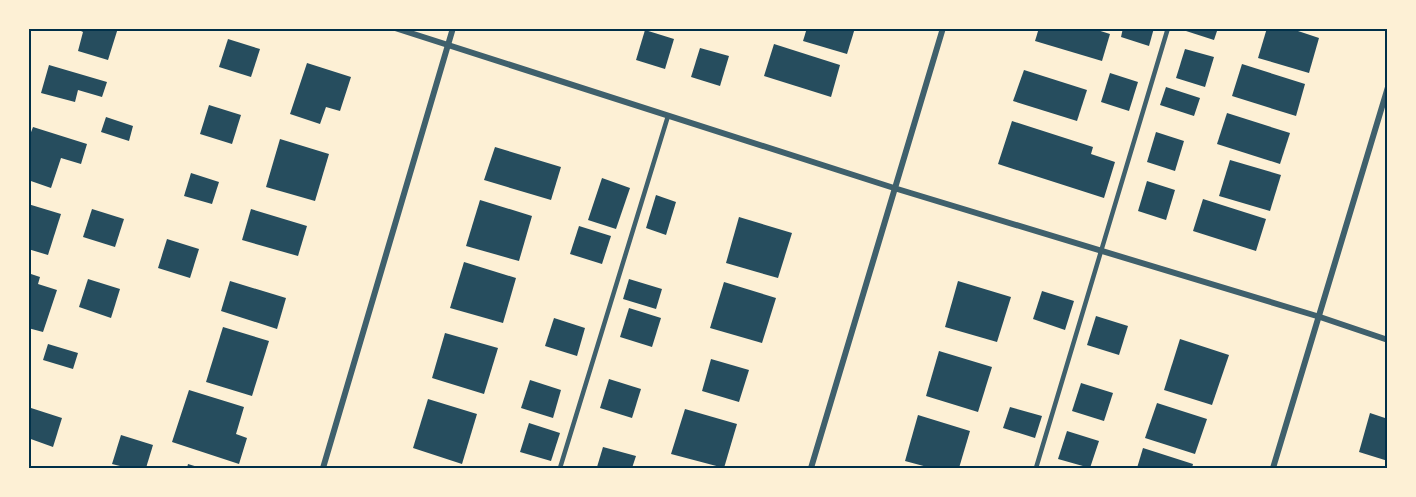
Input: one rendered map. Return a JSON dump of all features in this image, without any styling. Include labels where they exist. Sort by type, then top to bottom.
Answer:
[{"type":"street","points":[[395,28],[894,188],[1320,317],[1388,340]]},
{"type":"street","points":[[323,468],[453,28]]},
{"type":"street","points":[[811,468],[943,28]]},
{"type":"street","points":[[1273,468],[1388,87]]},
{"type":"lane","points":[[1036,468],[1168,28]]},
{"type":"lane","points":[[560,468],[668,116]]},
{"type":"building","points":[[75,28],[118,28],[108,60],[78,51],[83,32]]},
{"type":"building","points":[[807,28],[855,28],[847,54],[803,41]]},
{"type":"building","points":[[1039,28],[1091,28],[1110,34],[1102,61],[1035,41]]},
{"type":"building","points":[[1123,28],[1154,28],[1149,46],[1121,37]]},
{"type":"building","points":[[1186,28],[1218,28],[1214,40],[1186,31]]},
{"type":"building","points":[[1267,28],[1289,28],[1319,38],[1309,73],[1258,58]]},
{"type":"building","points":[[645,30],[674,39],[665,69],[636,60]]},
{"type":"building","points":[[228,39],[260,49],[251,77],[219,67]]},
{"type":"building","points":[[774,44],[840,65],[831,97],[764,76]]},
{"type":"building","points":[[700,48],[729,56],[720,86],[691,77]]},
{"type":"building","points":[[1185,49],[1214,57],[1205,87],[1176,78]]},
{"type":"building","points":[[307,63],[351,77],[340,111],[326,107],[320,124],[290,114]]},
{"type":"building","points":[[1242,64],[1305,84],[1296,116],[1232,96]]},
{"type":"building","points":[[49,65],[107,82],[102,97],[78,90],[75,102],[41,93]]},
{"type":"building","points":[[1024,70],[1087,90],[1077,121],[1013,101]]},
{"type":"building","points":[[1110,73],[1138,82],[1129,111],[1101,102]]},
{"type":"building","points":[[1166,87],[1200,98],[1194,116],[1160,105]]},
{"type":"building","points":[[209,105],[241,115],[232,144],[200,134]]},
{"type":"building","points":[[1227,113],[1290,133],[1280,164],[1217,144]]},
{"type":"building","points":[[106,117],[133,126],[129,141],[101,132]]},
{"type":"building","points":[[1012,121],[1093,147],[1091,154],[1115,162],[1104,198],[998,164]]},
{"type":"building","points":[[33,127],[87,144],[81,164],[61,158],[51,188],[28,180],[28,140]]},
{"type":"building","points":[[1156,132],[1184,141],[1175,171],[1147,162]]},
{"type":"building","points":[[280,139],[329,154],[315,201],[266,187]]},
{"type":"building","points":[[495,147],[561,167],[551,200],[484,180]]},
{"type":"building","points":[[1230,160],[1281,175],[1270,211],[1219,196]]},
{"type":"building","points":[[191,173],[219,182],[212,204],[184,196]]},
{"type":"building","points":[[602,178],[630,188],[616,229],[588,220]]},
{"type":"building","points":[[1147,181],[1175,190],[1166,220],[1138,211]]},
{"type":"building","points":[[656,195],[676,202],[666,235],[646,228]]},
{"type":"building","points":[[1203,199],[1266,219],[1256,251],[1193,231]]},
{"type":"building","points":[[480,200],[532,216],[519,261],[466,246]]},
{"type":"building","points":[[28,204],[61,214],[48,255],[28,249]]},
{"type":"building","points":[[92,209],[124,219],[115,247],[83,237]]},
{"type":"building","points":[[251,209],[307,226],[298,256],[242,240]]},
{"type":"building","points":[[739,217],[792,233],[778,278],[726,263]]},
{"type":"building","points":[[579,226],[611,236],[602,264],[570,254]]},
{"type":"building","points":[[167,239],[199,249],[190,278],[158,268]]},
{"type":"building","points":[[464,262],[516,278],[503,323],[450,308]]},
{"type":"building","points":[[28,273],[40,277],[38,284],[57,290],[43,332],[28,328]]},
{"type":"building","points":[[88,279],[120,289],[111,318],[79,307]]},
{"type":"building","points":[[629,279],[662,289],[656,309],[623,299]]},
{"type":"building","points":[[230,281],[286,298],[277,329],[221,311]]},
{"type":"building","points":[[958,281],[1011,297],[997,342],[945,327]]},
{"type":"building","points":[[724,282],[776,298],[762,343],[710,328]]},
{"type":"building","points":[[1042,291],[1074,301],[1065,330],[1033,319]]},
{"type":"building","points":[[629,308],[661,318],[652,347],[620,337]]},
{"type":"building","points":[[1096,316],[1128,326],[1119,355],[1087,345]]},
{"type":"building","points":[[554,318],[585,328],[577,356],[545,346]]},
{"type":"building","points":[[223,327],[269,341],[252,396],[206,382]]},
{"type":"building","points":[[445,333],[498,348],[484,394],[432,378]]},
{"type":"building","points":[[1180,339],[1229,355],[1212,405],[1164,390]]},
{"type":"building","points":[[48,344],[78,353],[73,369],[43,360]]},
{"type":"building","points":[[939,351],[992,367],[978,412],[926,396]]},
{"type":"building","points":[[711,359],[749,370],[739,402],[702,391]]},
{"type":"building","points":[[609,379],[641,389],[632,418],[600,408]]},
{"type":"building","points":[[530,380],[561,390],[553,418],[521,408]]},
{"type":"building","points":[[1081,383],[1113,393],[1104,421],[1072,411]]},
{"type":"building","points":[[189,390],[244,407],[236,434],[247,438],[239,464],[172,442]]},
{"type":"building","points":[[428,399],[477,414],[462,464],[413,448]]},
{"type":"building","points":[[1157,403],[1207,419],[1195,454],[1145,438]]},
{"type":"building","points":[[1010,407],[1042,416],[1035,438],[1003,428]]},
{"type":"building","points":[[31,408],[62,418],[53,447],[28,438],[28,414]]},
{"type":"building","points":[[685,409],[737,424],[724,468],[671,454]]},
{"type":"building","points":[[1370,413],[1388,419],[1388,461],[1359,452]]},
{"type":"building","points":[[918,415],[970,431],[959,468],[931,468],[905,461]]},
{"type":"building","points":[[529,423],[560,433],[551,461],[520,452]]},
{"type":"building","points":[[1067,431],[1099,441],[1090,468],[1058,459]]},
{"type":"building","points":[[121,435],[153,445],[146,468],[128,468],[112,464]]},
{"type":"building","points":[[603,447],[636,456],[632,468],[597,467]]},
{"type":"building","points":[[1143,448],[1193,464],[1192,468],[1137,468]]},
{"type":"building","points":[[188,464],[201,468],[187,468]]}]
